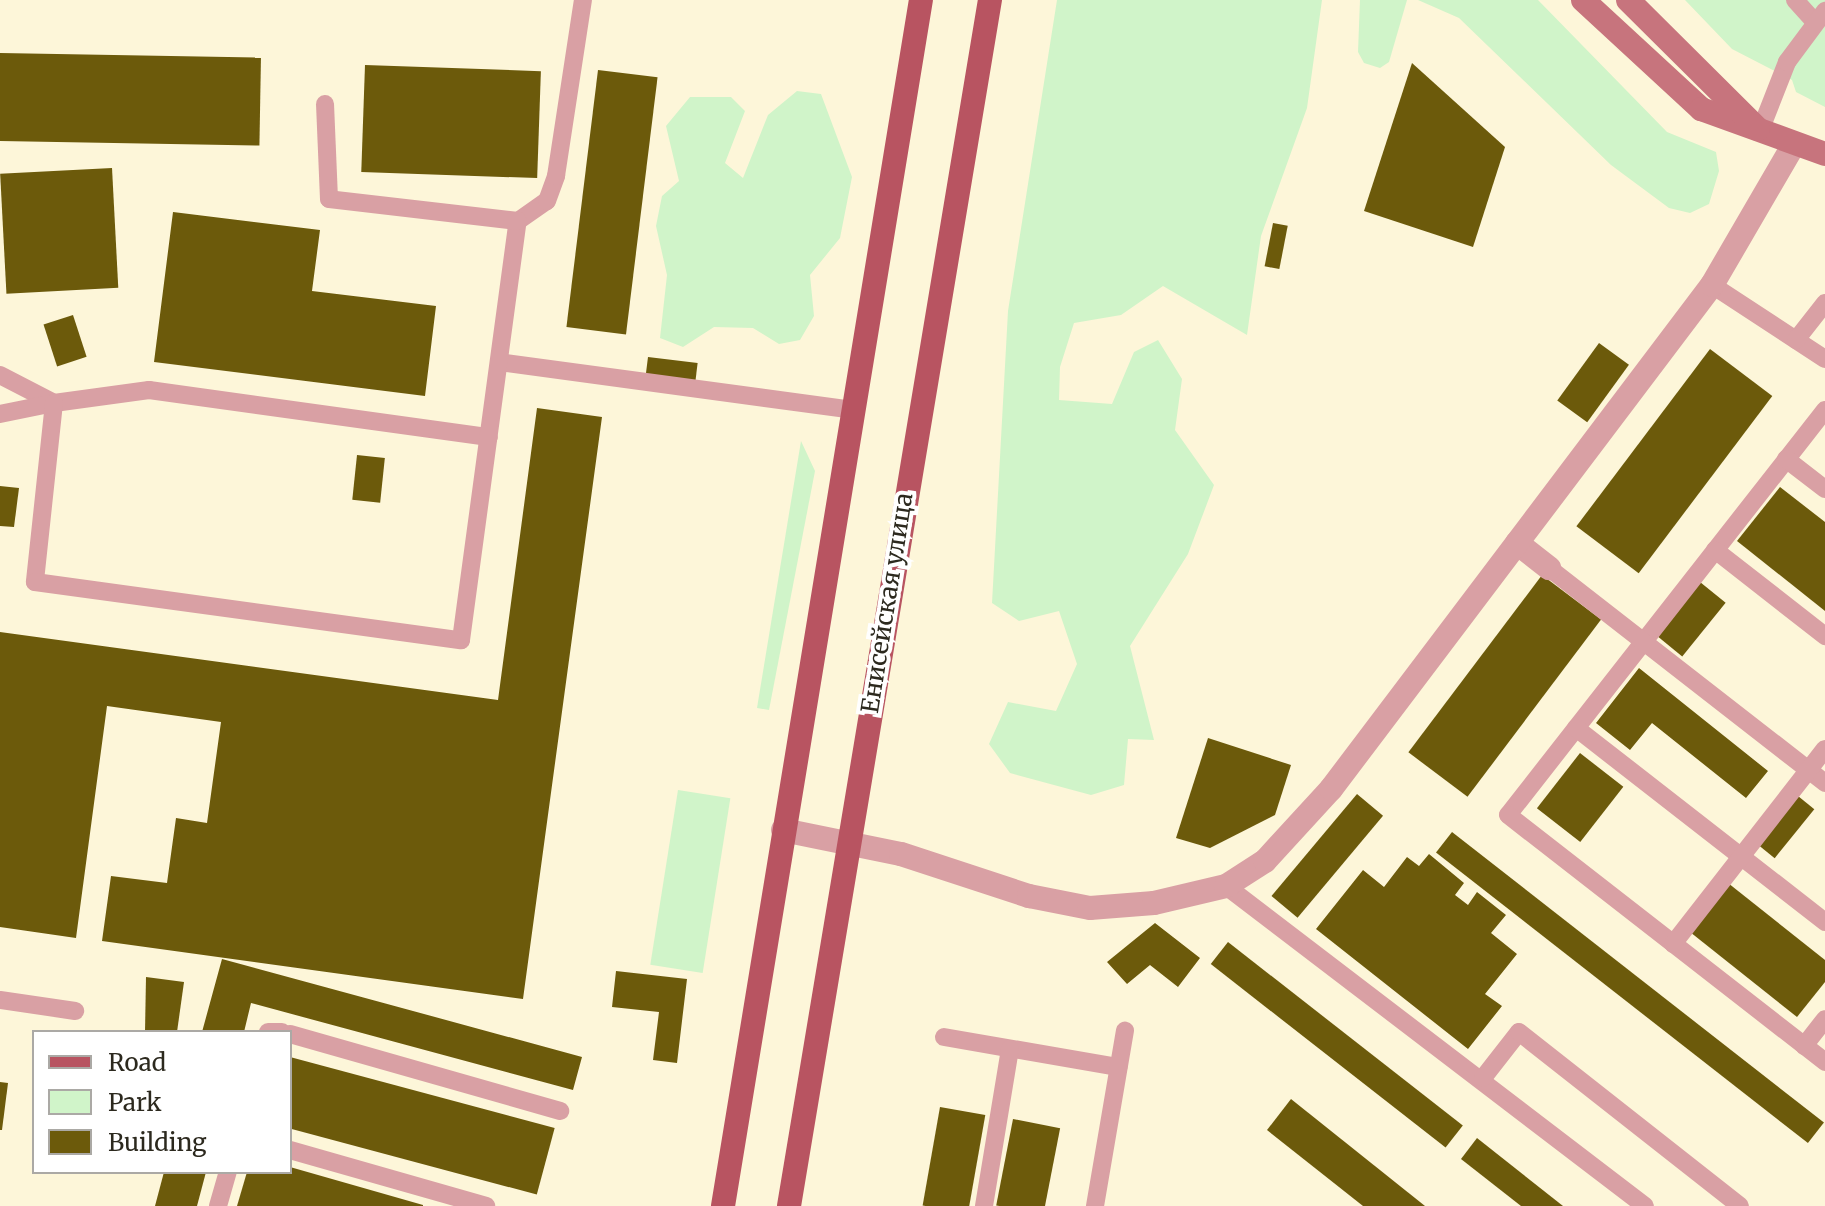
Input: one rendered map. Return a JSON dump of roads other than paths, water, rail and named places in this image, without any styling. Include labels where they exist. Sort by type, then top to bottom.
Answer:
[{"type":"main road","points":[[723,1206],[921,0]]},
{"type":"main road","name":"Енисейская улица","points":[[789,1206],[847,842],[990,0]]},
{"type":"main road","points":[[1583,0],[1701,109],[1793,146],[1825,154]]},
{"type":"main road","points":[[1628,0],[1760,131]]},
{"type":"street","points":[[783,830],[847,842],[1029,896],[1090,908],[1154,903],[1226,886],[1265,861],[1331,789],[1712,285],[1793,146]]},
{"type":"street","points":[[1517,543],[1549,568]]},
{"type":"lane","points":[[325,104],[329,199],[518,221],[547,201],[556,176],[583,0]]},
{"type":"lane","points":[[1760,131],[1774,86],[1820,16],[1795,0]]},
{"type":"lane","points":[[54,403],[35,582],[461,640],[518,221]]},
{"type":"lane","points":[[1712,285],[1825,359]]},
{"type":"lane","points":[[1796,340],[1825,303]]},
{"type":"lane","points":[[499,362],[853,410]]},
{"type":"lane","points":[[0,375],[54,403]]},
{"type":"lane","points":[[0,414],[149,390],[489,437]]},
{"type":"lane","points":[[1825,410],[1508,815],[1825,1062]]},
{"type":"lane","points":[[1786,459],[1825,489]]},
{"type":"lane","points":[[1715,550],[1825,636]]},
{"type":"lane","points":[[1549,568],[1825,783]]},
{"type":"lane","points":[[1576,728],[1825,922]]},
{"type":"lane","points":[[1673,944],[1825,749]]},
{"type":"lane","points":[[1226,886],[1483,1078],[1645,1206]]},
{"type":"lane","points":[[0,1000],[75,1011]]},
{"type":"lane","points":[[1804,1046],[1825,1019]]},
{"type":"lane","points":[[1095,1206],[1125,1031]]},
{"type":"lane","points":[[1483,1078],[1519,1032],[1740,1206]]},
{"type":"lane","points":[[292,1035],[560,1111]]},
{"type":"lane","points":[[944,1037],[1118,1067]]},
{"type":"lane","points":[[984,1206],[1010,1049]]},
{"type":"lane","points":[[292,1151],[486,1206]]},
{"type":"lane","points":[[218,1206],[227,1174]]}]
